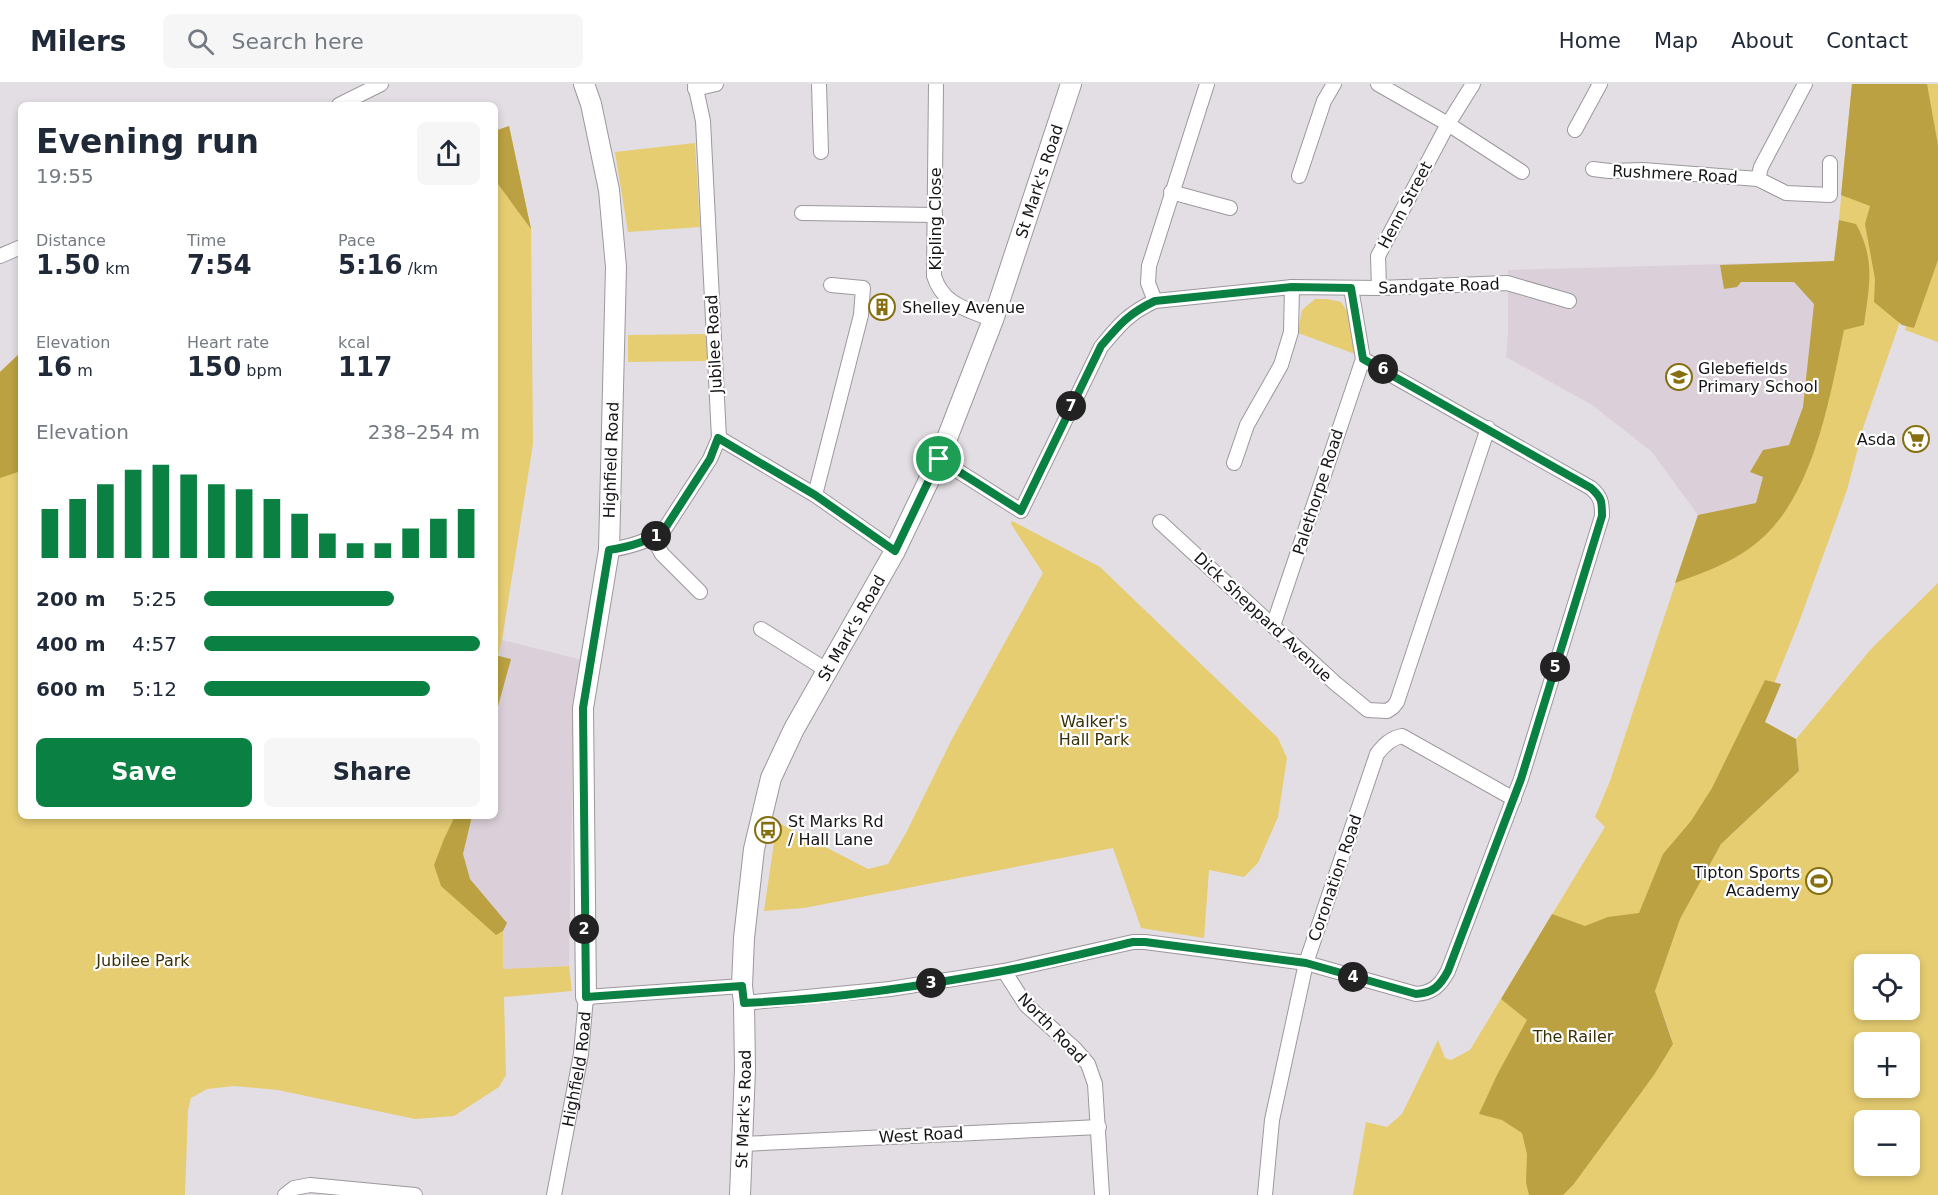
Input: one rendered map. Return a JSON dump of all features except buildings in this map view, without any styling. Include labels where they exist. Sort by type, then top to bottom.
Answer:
[{"type":"street","points":[[345,102],[381,84]]},
{"type":"street","name":"Highfield Road","points":[[554,1195],[582,1054],[586,997],[583,708],[609,550],[616,267],[609,190],[591,104],[584,84]]},
{"type":"street","points":[[695,86],[716,84]]},
{"type":"street","points":[[819,84],[821,152]]},
{"type":"street","name":"Kipling Close","points":[[936,84],[934,276],[942,294],[951,303],[993,320]]},
{"type":"street","name":"St Mark's Road","points":[[740,1195],[745,1069],[744,938],[754,849],[771,778],[794,729],[895,551],[939,459],[993,320],[1071,84]]},
{"type":"street","points":[[1155,301],[1148,283],[1149,266],[1207,84]]},
{"type":"street","points":[[1299,176],[1324,101],[1334,84]]},
{"type":"street","points":[[1378,84],[1448,124],[1522,172]]},
{"type":"street","name":"Henn Street","points":[[1378,288],[1378,256],[1448,124],[1473,84]]},
{"type":"street","points":[[1575,130],[1600,84]]},
{"type":"street","points":[[1788,84],[1803,88]]},
{"type":"street","name":"Jubilee Road","points":[[653,538],[664,530],[710,459],[718,438],[703,121],[695,86]]},
{"type":"street","name":"Rushmere Road","points":[[1758,179],[1761,167],[1803,88]]},
{"type":"street","name":"Rushmere Road","points":[[1593,169],[1643,170],[1758,179],[1785,193],[1830,195],[1830,162]]},
{"type":"street","points":[[1171,192],[1230,208]]},
{"type":"street","points":[[802,213],[935,215]]},
{"type":"street","points":[[0,256],[18,248]]},
{"type":"street","name":"Sandgate Road","points":[[939,459],[1021,511],[1101,346],[1120,323],[1137,309],[1155,301],[1292,287],[1378,288],[1507,283],[1569,301]]},
{"type":"street","points":[[815,495],[861,315],[863,288],[831,285]]},
{"type":"street","points":[[1234,463],[1246,424],[1281,364],[1291,332],[1292,287]]},
{"type":"street","points":[[586,997],[890,990],[1004,971],[1133,942],[1306,963],[1416,994],[1427,993],[1437,988],[1448,971],[1514,799],[1602,516],[1600,497],[1591,488],[1488,428],[1363,359],[1351,288]]},
{"type":"street","name":"Palethorpe Road","points":[[1273,626],[1363,359]]},
{"type":"street","name":"Dick Sheppard Avenue","points":[[1160,522],[1335,683],[1368,710],[1387,711],[1397,702],[1488,428]]},
{"type":"street","points":[[718,438],[815,495],[895,551]]},
{"type":"street","points":[[609,550],[653,538],[662,554],[700,592]]},
{"type":"street","points":[[761,629],[828,671]]},
{"type":"street","name":"Coronation Road","points":[[1265,1195],[1272,1120],[1306,963],[1377,754],[1395,737],[1402,736],[1514,799]]},
{"type":"street","name":"North Road","points":[[1004,971],[1026,1005],[1075,1049],[1088,1064],[1095,1084],[1102,1195]]},
{"type":"street","name":"West Road","points":[[743,1143],[1099,1127]]},
{"type":"street","points":[[285,1195],[294,1188],[310,1185],[415,1195]]},
{"type":"shaded area","name":"Glebefields Primary School","points":[[1835,261],[1795,462],[1748,525],[1698,515],[1652,452],[1592,405],[1506,357],[1508,270]]},
{"type":"shaded area","points":[[502,640],[582,660],[574,705],[569,966],[503,969],[443,870],[456,819],[498,819],[498,655]]},
{"type":"green space","name":"The Railer","points":[[1852,84],[1938,84],[1938,342],[1905,330],[1920,264],[1864,425],[1847,490],[1799,622],[1682,912],[1721,844],[1799,771],[1796,739],[1871,649],[1938,583],[1938,1195],[1353,1195],[1366,1122],[1387,1127],[1402,1114],[1438,1040],[1445,1058],[1451,1060],[1470,1050],[1605,827],[1595,817],[1610,781],[1698,515],[1748,524],[1795,462],[1835,261]],"holes":[[[1674,933],[1655,991],[1672,1040],[1647,999]]]},
{"type":"green space","points":[[1852,84],[1927,84],[1938,145],[1938,260],[1914,328],[1902,325],[1874,302],[1875,279],[1865,224],[1870,206],[1841,195]]},
{"type":"green space","points":[[509,126],[531,229],[533,444],[498,655],[498,130]]},
{"type":"green space","points":[[509,126],[531,229],[498,184],[498,130]]},
{"type":"green space","points":[[695,143],[700,227],[628,232],[615,152]]},
{"type":"green space","points":[[1839,220],[1856,224],[1866,250],[1869,262],[1869,286],[1866,311],[1864,325],[1844,330],[1824,418],[1803,478],[1789,505],[1772,529],[1750,548],[1723,564],[1675,583],[1698,515],[1756,503],[1763,477],[1750,472],[1763,450],[1789,445],[1803,407],[1814,304],[1794,282],[1741,282],[1737,287],[1724,289],[1720,265],[1834,261]]},
{"type":"green space","points":[[1315,299],[1341,302],[1350,315],[1355,354],[1298,333],[1302,310]]},
{"type":"green space","points":[[707,334],[707,361],[628,362],[628,335]]},
{"type":"green space","name":"Jubilee Park","points":[[18,355],[18,819],[456,819],[443,870],[503,931],[503,969],[569,966],[572,991],[504,997],[506,1075],[499,1087],[454,1116],[415,1119],[278,1090],[234,1086],[207,1089],[191,1098],[188,1110],[185,1195],[0,1195],[0,372]]},
{"type":"green space","points":[[18,355],[18,472],[0,478],[0,372]]},
{"type":"green space","name":"Walker's Hall Park","points":[[1012,521],[1100,567],[1278,738],[1287,758],[1278,817],[1258,863],[1244,877],[1209,870],[1204,938],[1141,928],[1113,848],[804,908],[764,911],[777,822],[868,869],[888,864],[906,833],[952,739],[1043,573],[1011,524]]},
{"type":"green space","points":[[498,656],[511,659],[498,706]]},
{"type":"green space","name":"The Railer","points":[[1765,680],[1781,684],[1765,722],[1796,739],[1799,771],[1721,844],[1680,919],[1655,991],[1673,1044],[1654,1075],[1573,1185],[1563,1195],[1529,1195],[1526,1183],[1527,1154],[1522,1133],[1502,1120],[1479,1114],[1527,1020],[1501,999],[1552,914],[1585,926],[1608,917],[1639,913],[1663,854],[1691,821],[1712,788]]},
{"type":"green space","points":[[454,819],[471,819],[463,854],[470,879],[507,923],[503,931],[496,935],[441,886],[434,865]]},
{"type":"place","name":"Shelley Avenue","points":[[882,307]]},
{"type":"place","name":"Glebefields Primary School","points":[[1679,377]]},
{"type":"place","name":"Asda","points":[[1916,439]]},
{"type":"place","name":"St Marks Rd / Hall Lane","points":[[768,830]]},
{"type":"place","name":"Tipton Sports Academy","points":[[1819,881]]},
{"type":"route","points":[[1292,287],[1351,288],[1363,359],[1488,428],[1591,488],[1600,497],[1602,516],[1521,779],[1448,971],[1437,988],[1427,993],[1416,994],[1306,963],[1173,944],[1133,942],[1004,971],[890,990],[744,1003],[742,986],[586,997],[583,708],[609,550],[653,538],[664,530],[710,459],[718,438],[815,495],[895,551],[939,459],[1021,511],[1101,346],[1120,323],[1137,309],[1155,301],[1292,287]]}]
